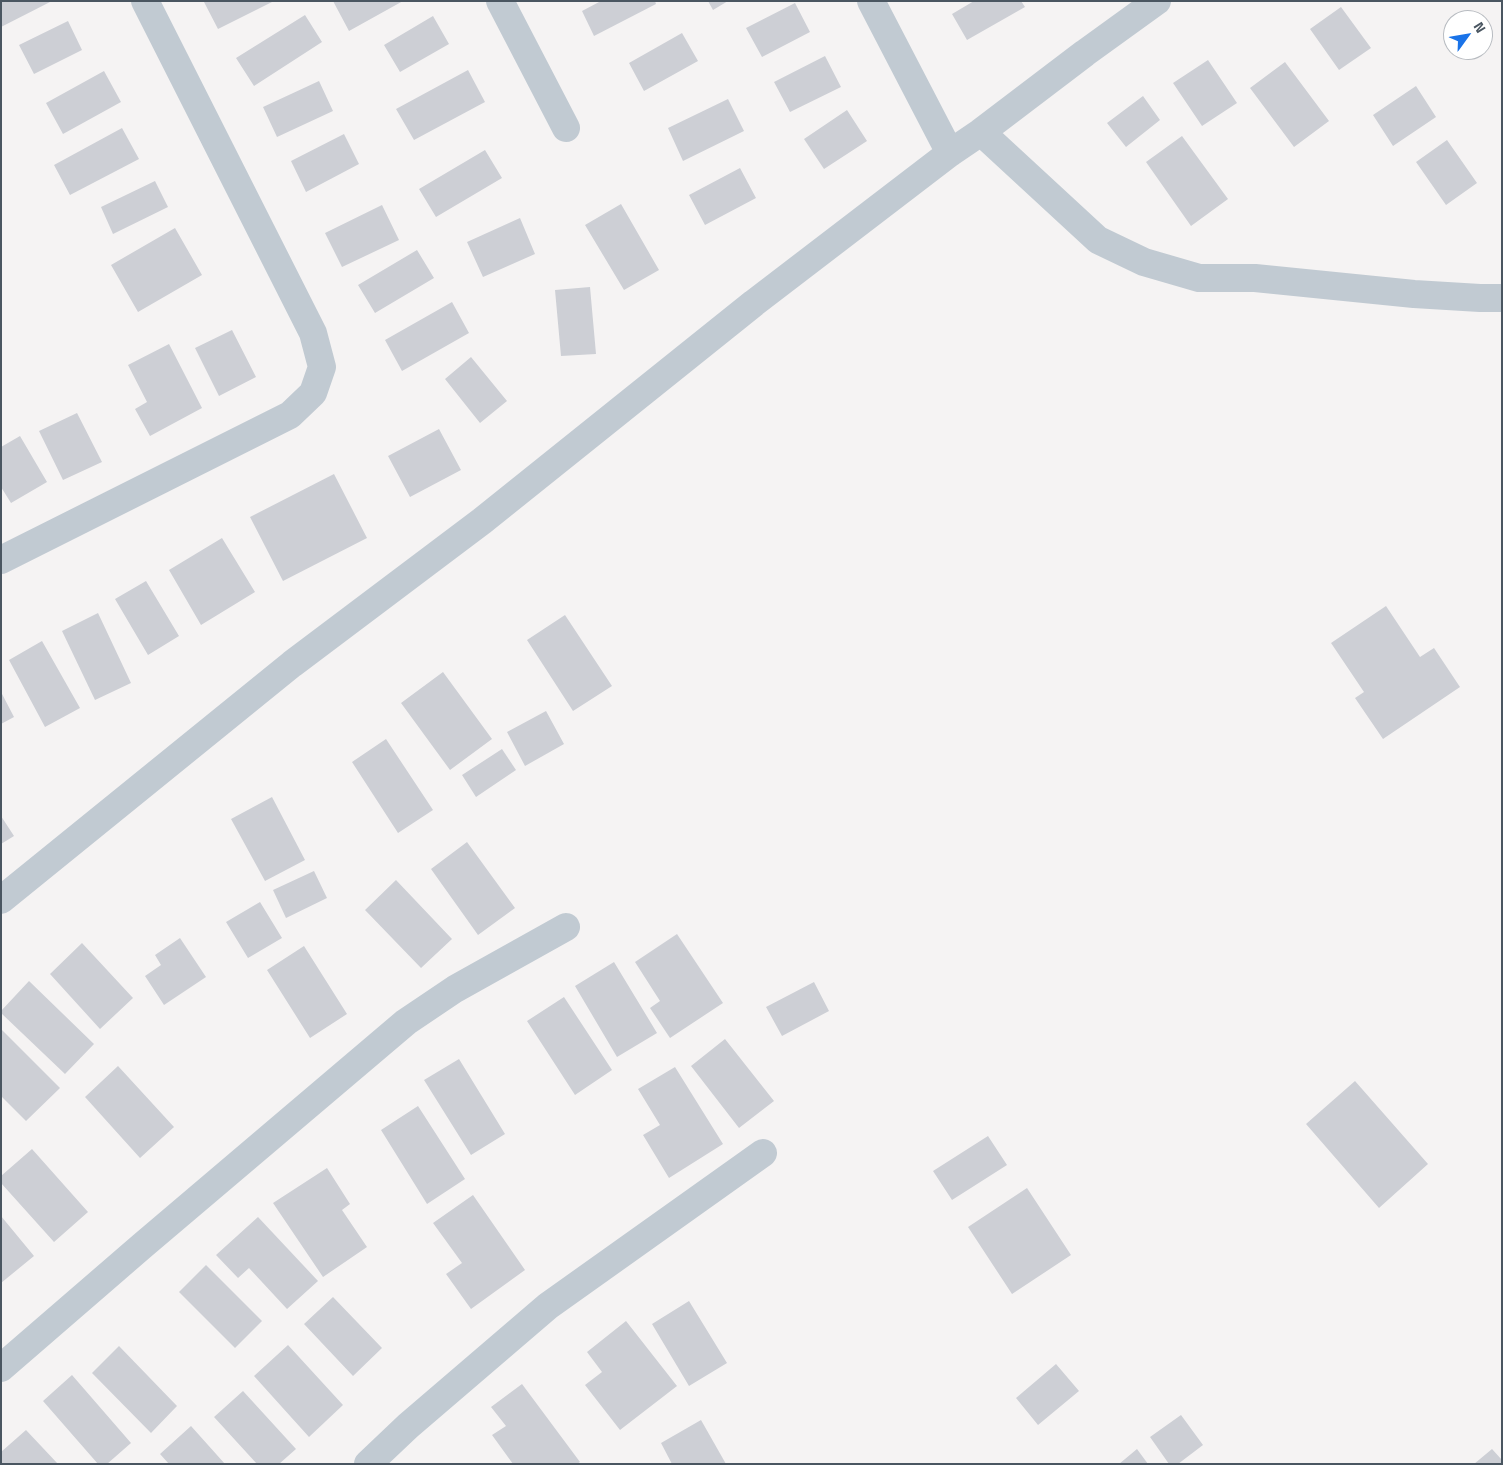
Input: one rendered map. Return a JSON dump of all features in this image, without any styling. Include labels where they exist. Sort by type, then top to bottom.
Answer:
[{"type":"street","points":[[1,560],[290,415],[313,392],[322,367],[313,334],[145,1]]},
{"type":"street","points":[[500,1],[566,128]]},
{"type":"street","points":[[871,1],[950,152]]},
{"type":"street","points":[[1,900],[292,664],[482,521],[754,303],[950,152],[982,132],[1085,53],[1157,1]]},
{"type":"street","points":[[982,132],[1098,240],[1144,262],[1199,278],[1255,278],[1414,294],[1502,298]]},
{"type":"street","points":[[1,1368],[406,1022],[455,989],[566,927]]},
{"type":"street","points":[[368,1464],[408,1426],[548,1306],[763,1153]]},
{"type":"building","points":[[1,1],[52,1],[1,27]]},
{"type":"building","points":[[274,1],[218,29],[204,2]]},
{"type":"building","points":[[333,1],[403,1],[349,31]]},
{"type":"building","points":[[601,1],[655,1],[656,4],[594,36],[582,11]]},
{"type":"building","points":[[708,1],[728,1],[713,10]]},
{"type":"building","points":[[974,1],[1021,1],[1025,7],[967,40],[952,14]]},
{"type":"building","points":[[795,3],[810,32],[762,57],[746,28]]},
{"type":"building","points":[[1341,7],[1371,48],[1339,70],[1310,29]]},
{"type":"building","points":[[305,15],[322,42],[254,86],[236,58]]},
{"type":"building","points":[[433,16],[449,44],[400,72],[384,45]]},
{"type":"building","points":[[68,21],[82,50],[34,74],[19,45]]},
{"type":"building","points":[[682,33],[698,61],[644,91],[629,63]]},
{"type":"building","points":[[825,56],[841,87],[790,112],[774,82]]},
{"type":"building","points":[[1208,60],[1237,103],[1202,126],[1173,83]]},
{"type":"building","points":[[1285,62],[1329,121],[1294,147],[1250,88]]},
{"type":"building","points":[[468,70],[485,102],[414,140],[396,109]]},
{"type":"building","points":[[104,71],[121,102],[63,134],[46,103]]},
{"type":"building","points":[[319,81],[333,111],[277,137],[263,107]]},
{"type":"building","points":[[1416,86],[1436,117],[1393,146],[1373,115]]},
{"type":"building","points":[[1143,96],[1160,120],[1126,147],[1107,123]]},
{"type":"building","points":[[728,99],[744,131],[683,161],[668,128]]},
{"type":"building","points":[[847,110],[867,141],[824,169],[804,139]]},
{"type":"building","points":[[122,128],[139,159],[70,195],[54,165]]},
{"type":"building","points":[[344,134],[359,164],[306,192],[291,161]]},
{"type":"building","points":[[1182,136],[1228,199],[1191,226],[1146,162]]},
{"type":"building","points":[[1447,140],[1477,183],[1446,205],[1416,162]]},
{"type":"building","points":[[485,150],[502,178],[436,217],[419,189]]},
{"type":"building","points":[[740,168],[756,198],[705,225],[689,195]]},
{"type":"building","points":[[155,181],[168,207],[113,234],[101,207]]},
{"type":"building","points":[[621,204],[659,270],[624,290],[585,225]]},
{"type":"building","points":[[382,205],[399,240],[342,267],[325,233]]},
{"type":"building","points":[[520,218],[535,254],[483,277],[467,242]]},
{"type":"building","points":[[175,228],[202,275],[138,312],[111,265]]},
{"type":"building","points":[[417,250],[434,278],[375,313],[358,285]]},
{"type":"building","points":[[590,287],[596,354],[561,356],[555,290]]},
{"type":"building","points":[[452,302],[469,333],[402,371],[385,340]]},
{"type":"building","points":[[232,330],[256,377],[219,396],[195,348]]},
{"type":"building","points":[[169,344],[202,408],[150,436],[135,409],[147,402],[128,365]]},
{"type":"building","points":[[471,357],[507,401],[480,423],[445,379]]},
{"type":"building","points":[[77,413],[102,462],[63,480],[39,431]]},
{"type":"building","points":[[439,429],[461,470],[410,497],[388,456]]},
{"type":"building","points":[[20,436],[47,482],[11,503],[1,487],[1,447]]},
{"type":"building","points":[[334,474],[367,538],[283,581],[250,517]]},
{"type":"building","points":[[222,538],[255,592],[201,625],[169,570]]},
{"type":"building","points":[[146,581],[179,636],[148,655],[115,599]]},
{"type":"building","points":[[1386,606],[1420,657],[1434,648],[1460,687],[1383,739],[1355,698],[1364,692],[1331,643]]},
{"type":"building","points":[[98,613],[131,683],[95,700],[62,631]]},
{"type":"building","points":[[565,615],[612,686],[573,711],[527,640]]},
{"type":"building","points":[[42,641],[80,708],[45,727],[9,660]]},
{"type":"building","points":[[443,672],[492,739],[450,770],[401,703]]},
{"type":"building","points":[[1,692],[14,717],[1,724]]},
{"type":"building","points":[[546,711],[564,744],[525,766],[507,732]]},
{"type":"building","points":[[386,739],[433,810],[398,833],[352,762]]},
{"type":"building","points":[[502,749],[516,770],[476,797],[462,775]]},
{"type":"building","points":[[272,797],[305,860],[265,881],[231,819]]},
{"type":"building","points":[[1,816],[14,836],[1,844]]},
{"type":"building","points":[[467,842],[515,908],[478,935],[431,869]]},
{"type":"building","points":[[314,871],[327,898],[286,918],[273,890]]},
{"type":"building","points":[[396,880],[452,939],[421,968],[365,910]]},
{"type":"building","points":[[260,902],[282,938],[248,958],[226,922]]},
{"type":"building","points":[[677,934],[723,1003],[670,1038],[650,1008],[660,1001],[635,962]]},
{"type":"building","points":[[180,938],[206,977],[164,1005],[145,976],[161,965],[155,955]]},
{"type":"building","points":[[82,943],[133,998],[100,1029],[50,974]]},
{"type":"building","points":[[304,946],[347,1014],[310,1038],[267,970]]},
{"type":"building","points":[[614,962],[657,1033],[617,1057],[575,986]]},
{"type":"building","points":[[29,981],[94,1044],[65,1074],[1,1013]]},
{"type":"building","points":[[814,982],[829,1011],[782,1036],[766,1007]]},
{"type":"building","points":[[564,997],[612,1070],[575,1095],[527,1021]]},
{"type":"building","points":[[1,1029],[60,1088],[26,1121],[1,1096]]},
{"type":"building","points":[[725,1039],[774,1101],[739,1128],[691,1066]]},
{"type":"building","points":[[459,1059],[505,1134],[471,1155],[424,1080]]},
{"type":"building","points":[[118,1066],[174,1127],[140,1158],[85,1097]]},
{"type":"building","points":[[675,1067],[723,1144],[669,1178],[643,1135],[660,1125],[638,1089]]},
{"type":"building","points":[[1355,1081],[1428,1164],[1379,1208],[1306,1124]]},
{"type":"building","points":[[418,1106],[465,1179],[427,1204],[381,1130]]},
{"type":"building","points":[[988,1136],[1007,1165],[952,1200],[933,1171]]},
{"type":"building","points":[[32,1149],[88,1212],[54,1242],[1,1183],[1,1176]]},
{"type":"building","points":[[327,1168],[350,1204],[342,1210],[367,1247],[323,1277],[273,1203]]},
{"type":"building","points":[[1027,1188],[1071,1255],[1012,1294],[968,1227]]},
{"type":"building","points":[[473,1195],[525,1270],[471,1309],[446,1274],[462,1263],[433,1223]]},
{"type":"building","points":[[1,1216],[34,1256],[1,1283]]},
{"type":"building","points":[[258,1217],[318,1281],[287,1309],[249,1268],[238,1278],[216,1255]]},
{"type":"building","points":[[206,1265],[262,1321],[235,1348],[179,1292]]},
{"type":"building","points":[[333,1297],[382,1348],[353,1376],[304,1324]]},
{"type":"building","points":[[689,1301],[727,1363],[689,1386],[652,1324]]},
{"type":"building","points":[[626,1321],[677,1386],[620,1430],[585,1385],[602,1372],[587,1352]]},
{"type":"building","points":[[288,1345],[343,1405],[309,1437],[254,1376]]},
{"type":"building","points":[[119,1346],[177,1406],[151,1433],[92,1373]]},
{"type":"building","points":[[1056,1364],[1079,1391],[1038,1425],[1016,1398]]},
{"type":"building","points":[[72,1375],[131,1443],[107,1464],[98,1464],[43,1401]]},
{"type":"building","points":[[522,1384],[580,1462],[577,1464],[513,1464],[492,1435],[506,1426],[491,1407]]},
{"type":"building","points":[[243,1391],[296,1449],[279,1464],[257,1464],[214,1417]]},
{"type":"building","points":[[1181,1415],[1203,1445],[1178,1464],[1169,1464],[1150,1437]]},
{"type":"building","points":[[701,1420],[726,1464],[672,1464],[661,1443]]},
{"type":"building","points":[[191,1426],[225,1464],[169,1464],[160,1454]]},
{"type":"building","points":[[26,1430],[58,1464],[1,1464],[1,1452]]},
{"type":"building","points":[[1137,1449],[1148,1464],[1119,1464]]},
{"type":"building","points":[[1492,1449],[1502,1460],[1502,1464],[1474,1464]]}]
